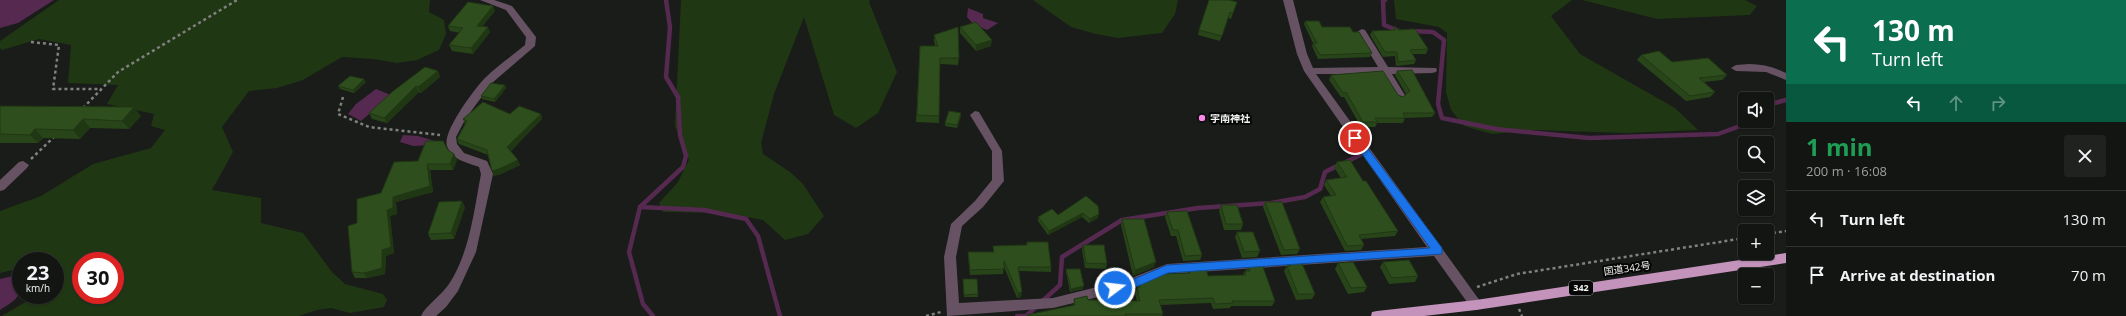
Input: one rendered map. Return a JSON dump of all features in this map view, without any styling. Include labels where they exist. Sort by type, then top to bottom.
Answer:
[{"type":"highway","name":"国道342号","points":[[1377,316],[1476,304],[1786,258]]},
{"type":"street","points":[[427,316],[452,290],[467,262],[487,174],[483,164],[460,156],[452,145],[451,137],[462,116],[488,81],[530,46],[531,37],[508,8],[485,0]]},
{"type":"street","points":[[1288,0],[1302,54],[1309,71],[1363,149],[1476,304]]},
{"type":"street","points":[[1362,32],[1401,97]]},
{"type":"street","points":[[1736,68],[1755,66],[1776,71],[1786,77]]},
{"type":"street","points":[[1309,71],[1432,70]]},
{"type":"street","points":[[975,115],[997,151],[998,181],[979,204],[957,224],[950,257],[953,312],[1053,303],[1130,284],[1167,269],[1438,251]]},
{"type":"street","points":[[0,187],[23,165]]},
{"type":"path","points":[[80,111],[118,72],[237,0]]},
{"type":"path","points":[[31,42],[59,45],[53,89],[101,89]]},
{"type":"path","points":[[343,96],[338,114],[369,127],[451,137]]},
{"type":"path","points":[[23,165],[59,132]]},
{"type":"path","points":[[1774,233],[1786,232]]},
{"type":"path","points":[[1467,291],[1517,274],[1738,239]]},
{"type":"green space","points":[[59,0],[430,0],[429,12],[444,20],[446,34],[439,50],[417,60],[397,63],[373,59],[342,57],[303,80],[277,88],[249,91],[222,127],[233,152],[212,190],[261,198],[261,223],[303,233],[332,272],[345,284],[383,294],[387,300],[384,307],[350,313],[331,308],[317,310],[299,316],[2,316],[22,304],[64,304],[64,252],[12,252],[12,270],[0,273],[0,211],[41,196],[93,164],[151,148],[165,130],[151,126],[154,114],[107,104],[118,85],[68,83],[71,45],[39,39],[2,50],[0,48],[0,41]]},
{"type":"green space","points":[[681,0],[870,0],[869,2],[897,72],[878,113],[856,128],[834,115],[804,17],[774,94],[761,143],[763,154],[790,172],[803,184],[824,216],[808,234],[785,240],[763,220],[724,213],[663,212],[659,203],[678,182],[689,160],[675,126]]},
{"type":"green space","points":[[1033,0],[1178,0],[1175,14],[1162,33],[1118,38],[1071,27]]},
{"type":"green space","points":[[1394,0],[1572,0],[1551,16],[1580,54],[1675,108],[1698,130],[1627,133],[1535,130],[1492,134],[1464,126],[1451,110],[1446,92],[1447,33],[1439,27],[1396,19]]},
{"type":"green space","points":[[1582,0],[1745,0],[1757,6],[1750,15],[1657,19]]},
{"type":"shaded area","points":[[0,0],[54,0],[18,23],[0,28]]},
{"type":"shaded area","points":[[968,8],[983,14],[983,18],[998,23],[987,30],[973,24],[967,17]]},
{"type":"shaded area","points":[[376,89],[391,95],[361,121],[348,114],[356,104]]},
{"type":"shaded area","points":[[403,135],[418,136],[435,141],[430,145],[413,146],[400,142]]},
{"type":"shaded area","points":[[12,276],[12,302],[0,310],[0,279]]},
{"type":"building","points":[[1209,0],[1229,0],[1237,2],[1233,13],[1230,12],[1222,36],[1199,30]]},
{"type":"building","points":[[468,2],[493,6],[477,26],[488,27],[471,48],[449,45],[463,28],[448,26]]},
{"type":"building","points":[[1305,21],[1319,21],[1322,27],[1350,27],[1353,32],[1359,32],[1372,53],[1320,55],[1313,43],[1317,43]]},
{"type":"building","points":[[976,22],[992,40],[976,45],[960,27]]},
{"type":"building","points":[[1395,26],[1398,30],[1415,29],[1428,49],[1410,50],[1416,60],[1398,62],[1397,52],[1385,52],[1372,31],[1395,30]]},
{"type":"building","points":[[958,27],[959,58],[940,58],[939,116],[917,115],[920,46],[938,46],[934,35]]},
{"type":"building","points":[[1659,51],[1672,62],[1708,58],[1727,75],[1699,78],[1715,92],[1690,96],[1641,55]]},
{"type":"building","points":[[425,67],[438,71],[418,87],[416,86],[384,118],[369,113],[392,92]]},
{"type":"building","points":[[1412,70],[1435,113],[1403,113],[1405,118],[1375,118],[1378,122],[1363,122],[1346,92],[1343,93],[1331,75],[1383,71],[1398,95],[1403,97],[1410,91],[1397,71]]},
{"type":"building","points":[[350,76],[364,79],[353,90],[338,86]]},
{"type":"building","points":[[491,83],[505,85],[494,99],[481,96]]},
{"type":"building","points":[[483,102],[510,114],[519,106],[541,114],[507,147],[518,160],[492,171],[487,150],[457,139],[467,121],[463,119]]},
{"type":"building","points":[[0,106],[134,107],[122,121],[83,119],[73,130],[35,129],[30,135],[0,134]]},
{"type":"building","points":[[949,111],[961,113],[957,125],[945,123]]},
{"type":"building","points":[[426,141],[443,141],[448,150],[454,154],[450,164],[427,164],[430,186],[393,197],[393,208],[387,210],[391,247],[382,250],[382,268],[364,273],[352,272],[348,226],[357,223],[357,199],[381,193],[394,162],[418,161]]},
{"type":"building","points":[[1350,160],[1363,181],[1366,181],[1398,231],[1359,235],[1364,245],[1347,246],[1323,197],[1336,195],[1326,180],[1347,177],[1337,162]]},
{"type":"building","points":[[1086,196],[1098,206],[1099,214],[1090,219],[1083,213],[1049,231],[1038,217],[1052,209],[1058,215]]},
{"type":"building","points":[[462,201],[451,233],[428,234],[439,202]]},
{"type":"building","points":[[1265,202],[1282,202],[1300,249],[1284,250]]},
{"type":"building","points":[[1221,205],[1237,205],[1243,224],[1226,224]]},
{"type":"building","points":[[1187,211],[1202,255],[1185,256],[1178,230],[1173,230],[1167,212]]},
{"type":"building","points":[[1122,219],[1144,219],[1156,262],[1135,270]]},
{"type":"building","points":[[1237,232],[1253,232],[1260,251],[1244,252]]},
{"type":"building","points":[[1027,242],[1048,242],[1051,267],[1018,267],[1022,292],[1018,293],[1004,261],[1004,269],[970,270],[968,252],[994,252],[993,246],[1027,245]]},
{"type":"building","points":[[1083,245],[1104,245],[1107,264],[1086,263]]},
{"type":"building","points":[[1409,260],[1418,276],[1392,278],[1383,262]]},
{"type":"building","points":[[1301,261],[1315,294],[1298,294],[1287,266],[1290,266],[1289,262]]},
{"type":"building","points":[[1353,262],[1367,287],[1351,288],[1338,263]]},
{"type":"building","points":[[1262,264],[1275,301],[1232,301],[1233,303],[1215,304],[1213,298],[1159,300],[1163,314],[1125,314],[1126,316],[1027,315],[1075,305],[1074,299],[1087,296],[1088,300],[1140,301],[1137,287],[1140,287],[1139,283],[1161,274],[1190,273],[1189,269],[1206,268],[1208,276],[1246,275],[1245,271],[1250,271],[1248,265]]},
{"type":"building","points":[[1066,269],[1080,269],[1084,286],[1071,289]]},
{"type":"building","points":[[963,279],[977,279],[978,294],[964,295]]},
{"type":"waterway","points":[[640,207],[683,167],[686,156],[680,135],[678,97],[666,77],[670,27],[666,0]]},
{"type":"waterway","points":[[1385,0],[1383,1],[1384,25],[1399,31]]},
{"type":"waterway","points":[[1410,31],[1433,32],[1444,40],[1438,104],[1442,118],[1496,129],[1589,138],[1718,134],[1738,127]]},
{"type":"waterway","points":[[1774,103],[1786,100]]},
{"type":"waterway","points":[[1346,162],[1360,155]]},
{"type":"waterway","points":[[1017,316],[1026,316],[1060,285],[1062,257],[1122,220],[1198,208],[1271,203],[1305,197],[1320,189],[1325,172],[1339,165]]},
{"type":"waterway","points":[[640,207],[704,210],[746,219],[758,236],[780,316]]},
{"type":"waterway","points":[[640,207],[629,252],[643,304],[653,316]]},
{"type":"place","name":"宇南神社","points":[[1202,118]]},
{"type":"route","points":[[1115,288],[1130,284],[1167,269],[1342,259],[1438,251],[1355,138]]}]
